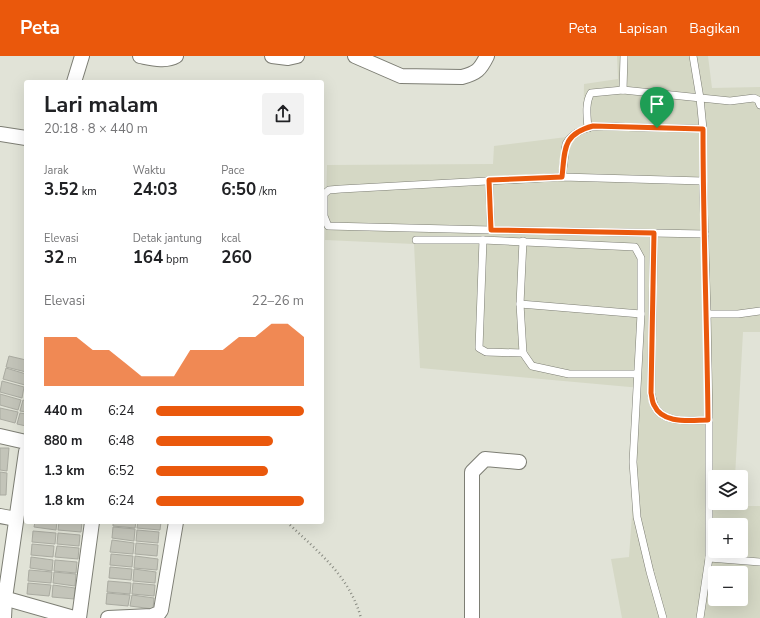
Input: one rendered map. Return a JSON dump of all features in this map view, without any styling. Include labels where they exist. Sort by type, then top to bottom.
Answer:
[{"type":"street","points":[[75,80],[82,56]]},
{"type":"street","points":[[140,56],[158,59],[172,58],[176,56]]},
{"type":"street","points":[[272,56],[288,58],[297,56]]},
{"type":"street","points":[[355,56],[401,76],[462,77],[480,70],[487,56]]},
{"type":"street","points":[[0,134],[24,138]]},
{"type":"street","points":[[0,436],[24,442]]},
{"type":"street","points":[[472,618],[472,472],[485,459],[519,462]]},
{"type":"street","points":[[4,618],[3,597],[24,465]]},
{"type":"street","points":[[0,516],[16,519]]},
{"type":"street","points":[[79,618],[92,524]]},
{"type":"street","points":[[108,618],[152,616],[159,613],[161,610],[176,524]]},
{"type":"street","points":[[3,597],[74,618]]},
{"type":"lane","points":[[623,90],[624,56]]},
{"type":"lane","points":[[693,56],[700,98],[703,129],[704,234],[707,314],[709,518]]},
{"type":"lane","points":[[588,128],[587,106],[588,97],[591,93],[623,90],[730,101],[754,98],[758,100],[760,105]]},
{"type":"lane","points":[[562,177],[566,144],[568,140],[574,135],[593,126],[703,129]]},
{"type":"lane","points":[[703,180],[562,177],[328,190],[324,194],[324,216],[328,226],[339,227],[704,234]]},
{"type":"lane","points":[[489,180],[491,230]]},
{"type":"lane","points":[[654,233],[651,393],[654,405],[658,412],[669,419],[708,420]]},
{"type":"lane","points":[[416,240],[523,241],[635,247],[642,258],[641,314],[633,462],[638,517],[650,572],[663,618]]},
{"type":"lane","points":[[483,240],[479,348],[486,352],[523,353]]},
{"type":"lane","points":[[523,241],[520,304],[523,353],[532,366],[569,374],[637,374]]},
{"type":"lane","points":[[520,304],[641,314]]},
{"type":"lane","points":[[707,314],[738,314],[760,311]]},
{"type":"lane","points":[[700,618],[709,558],[760,562]]},
{"type":"path","points":[[289,524],[340,574],[354,596],[361,618]]},
{"type":"shaded area","points":[[617,56],[708,56],[712,88],[760,87],[760,332],[743,332],[735,470],[708,470],[708,510],[748,510],[748,506],[760,506],[760,618],[622,618],[611,559],[629,557],[641,388],[420,368],[414,244],[325,240],[327,165],[493,164],[494,146],[583,135],[584,84],[618,79]]},
{"type":"building","points":[[9,356],[24,360],[24,372],[6,367]]},
{"type":"building","points":[[6,368],[24,373],[24,385],[3,379]]},
{"type":"building","points":[[2,381],[24,387],[22,398],[0,392]]},
{"type":"building","points":[[0,394],[21,400],[18,410],[0,405]]},
{"type":"building","points":[[23,400],[24,412],[20,411]]},
{"type":"building","points":[[0,408],[18,412],[15,423],[0,419]]},
{"type":"building","points":[[20,413],[24,414],[24,426],[17,424]]},
{"type":"building","points":[[0,448],[9,448],[7,471],[0,470]]},
{"type":"building","points":[[0,472],[7,473],[6,495],[0,495]]},
{"type":"building","points":[[35,524],[57,524],[56,530],[34,527]]},
{"type":"building","points":[[59,524],[82,524],[81,532],[58,530]]},
{"type":"building","points":[[113,524],[136,524],[135,528],[113,526]]},
{"type":"building","points":[[138,524],[161,524],[160,530],[137,528]]},
{"type":"building","points":[[113,527],[135,529],[134,541],[112,538]]},
{"type":"building","points":[[137,530],[159,532],[158,543],[136,541]]},
{"type":"building","points":[[33,531],[56,533],[55,544],[32,542]]},
{"type":"building","points":[[58,533],[80,535],[79,546],[57,544]]},
{"type":"building","points":[[112,540],[134,543],[133,554],[110,552]]},
{"type":"building","points":[[136,543],[158,545],[157,556],[135,554]]},
{"type":"building","points":[[32,544],[54,546],[53,557],[31,555]]},
{"type":"building","points":[[57,546],[79,548],[78,559],[55,557]]},
{"type":"building","points":[[111,554],[133,556],[132,567],[110,565]]},
{"type":"building","points":[[135,556],[158,559],[157,570],[134,568]]},
{"type":"building","points":[[31,557],[53,560],[52,571],[30,568]]},
{"type":"building","points":[[55,560],[77,562],[76,573],[54,571]]},
{"type":"building","points":[[110,567],[132,569],[131,580],[109,578]]},
{"type":"building","points":[[134,569],[156,572],[155,583],[133,581]]},
{"type":"building","points":[[29,570],[52,572],[51,583],[28,581]]},
{"type":"building","points":[[54,572],[76,574],[75,586],[53,583]]},
{"type":"building","points":[[108,581],[131,583],[130,594],[107,592]]},
{"type":"building","points":[[28,583],[51,585],[49,596],[27,594]]},
{"type":"building","points":[[133,583],[155,585],[154,596],[132,594]]},
{"type":"building","points":[[53,585],[75,588],[74,599],[52,597]]},
{"type":"building","points":[[107,593],[130,595],[128,606],[106,604]]},
{"type":"building","points":[[132,595],[154,598],[153,609],[130,606]]},
{"type":"route","points":[[593,126],[657,128],[703,129],[708,420],[669,419],[658,412],[654,405],[651,393],[654,233],[491,230],[489,180],[562,177],[565,149],[568,140],[580,131],[593,126]]}]
